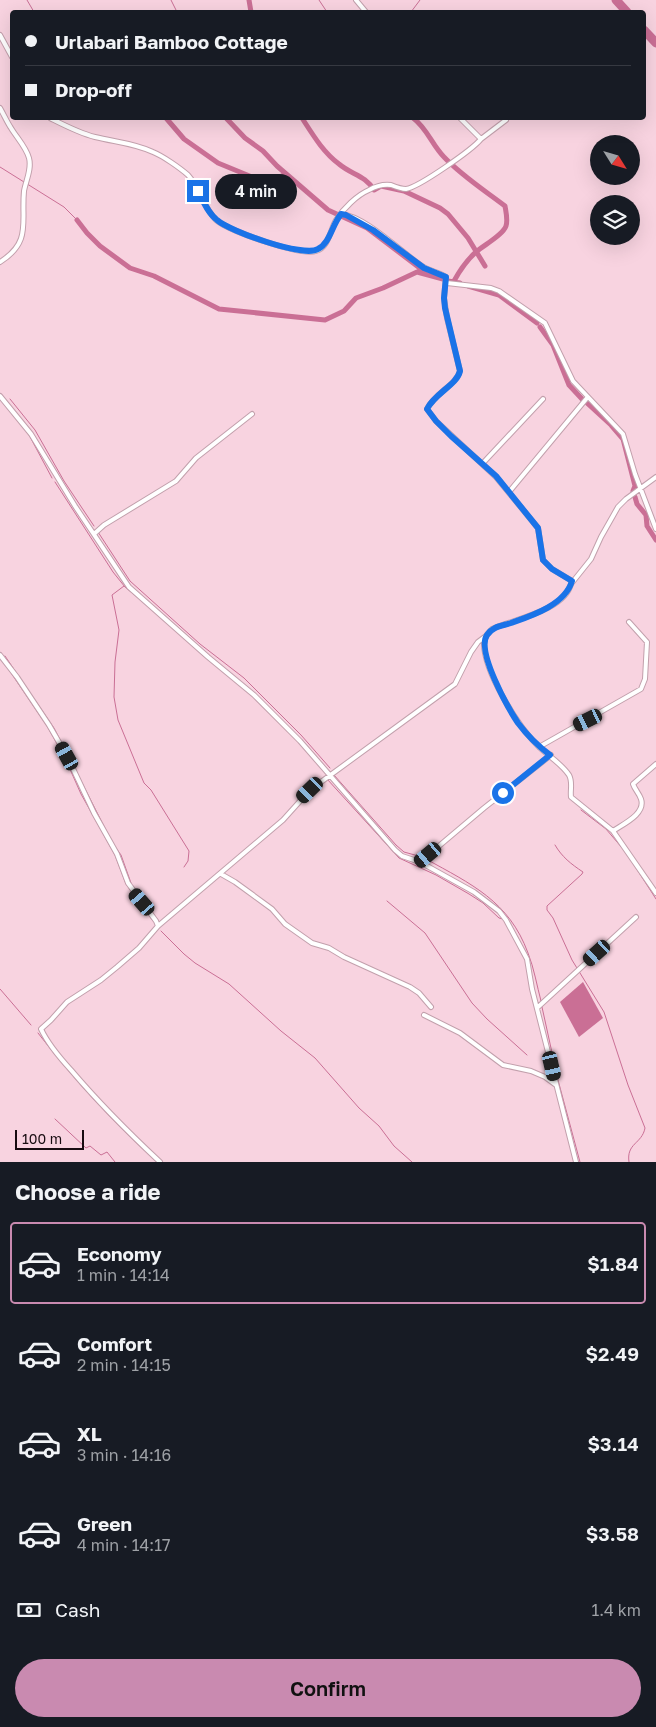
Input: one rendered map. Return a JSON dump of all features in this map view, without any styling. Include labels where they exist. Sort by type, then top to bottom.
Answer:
[{"type":"street","points":[[356,0],[364,10]]},
{"type":"street","points":[[0,35],[10,53]]},
{"type":"street","points":[[0,108],[28,154],[31,164],[24,189],[24,225],[21,240],[8,257],[0,262]]},
{"type":"street","points":[[54,120],[86,134],[132,144],[155,152],[188,176],[207,209],[225,227],[273,244],[297,250],[314,251],[326,244],[336,220],[366,191],[382,185],[405,189],[413,186],[466,153],[475,146],[480,138],[506,120]]},
{"type":"street","points":[[462,120],[480,138]]},
{"type":"street","points":[[343,215],[373,230],[424,268],[445,276],[447,283],[444,298],[447,318],[460,371],[458,377],[432,400],[427,409],[436,421],[483,464],[509,492],[538,528],[543,560],[552,569],[572,581],[571,584]]},
{"type":"street","points":[[447,283],[492,288],[545,323],[573,381],[623,434],[640,488],[656,529]]},
{"type":"street","points":[[0,396],[31,434],[118,573],[130,587],[208,657],[254,695],[286,726],[402,856],[420,862],[474,892],[499,911],[506,920],[527,959],[537,1008],[576,1162]]},
{"type":"street","points":[[509,492],[587,398]]},
{"type":"street","points":[[483,464],[543,399]]},
{"type":"street","points":[[94,534],[104,524],[176,481],[196,458],[252,414]]},
{"type":"street","points":[[160,1162],[127,1132],[85,1086],[65,1063],[41,1029],[66,1002],[101,980],[139,948],[158,926],[284,820],[305,795],[455,684],[478,642],[497,627],[542,610],[565,593],[591,559],[600,537],[618,507],[656,477]]},
{"type":"street","points":[[539,747],[642,689],[646,679],[647,642],[629,622]]},
{"type":"street","points":[[486,636],[484,641],[486,654],[504,700],[518,722],[539,747],[550,755],[570,778],[571,797],[613,831],[656,893]]},
{"type":"street","points":[[0,656],[50,725],[117,854],[128,883],[158,926]]},
{"type":"street","points":[[420,862],[550,755]]},
{"type":"street","points":[[613,831],[641,808],[641,798],[633,784],[656,764]]},
{"type":"street","points":[[221,874],[272,909],[285,924],[312,943],[329,948],[344,957],[410,987],[419,993],[431,1007]]},
{"type":"street","points":[[537,1008],[636,917]]},
{"type":"street","points":[[424,1015],[466,1036],[503,1065],[531,1071],[545,1077],[556,1086]]},
{"type":"shaded area","points":[[583,982],[603,1018],[579,1037],[560,1002]]},
{"type":"waterway","points":[[27,0],[33,10]]},
{"type":"waterway","points":[[171,0],[176,10]]},
{"type":"waterway","points":[[249,0],[251,10]]},
{"type":"waterway","points":[[319,0],[326,10]]},
{"type":"waterway","points":[[412,10],[420,0]]},
{"type":"waterway","points":[[616,0],[625,10]]},
{"type":"waterway","points":[[646,32],[656,43]]},
{"type":"waterway","points":[[168,120],[184,139],[218,163],[252,177],[271,181],[286,174]]},
{"type":"waterway","points":[[228,120],[245,138],[263,151],[277,166],[328,210],[367,228],[425,272]]},
{"type":"waterway","points":[[303,120],[333,159],[344,168],[367,181],[374,190],[381,186],[404,191],[440,208],[448,214],[468,238],[485,266]]},
{"type":"waterway","points":[[416,120],[451,164],[505,206],[507,221],[504,229],[473,255],[454,281]]},
{"type":"waterway","points":[[0,167],[64,207],[77,220]]},
{"type":"waterway","points":[[77,220],[100,246],[130,268],[154,276],[219,309],[325,320],[344,311],[356,298],[417,272],[443,279]]},
{"type":"waterway","points":[[448,281],[460,283]]},
{"type":"waterway","points":[[468,286],[499,295],[537,323]]},
{"type":"waterway","points":[[540,327],[553,345],[569,385],[582,399]]},
{"type":"waterway","points":[[10,399],[35,430],[64,481],[94,526]]},
{"type":"waterway","points":[[587,403],[623,439],[635,486],[633,491]]},
{"type":"waterway","points":[[16,419],[28,433],[52,478]]},
{"type":"waterway","points":[[55,482],[113,572],[125,587],[149,607]]},
{"type":"waterway","points":[[635,497],[637,504],[646,515],[647,526],[656,540]]},
{"type":"waterway","points":[[98,532],[130,581],[200,644],[244,678],[301,735],[330,768]]},
{"type":"waterway","points":[[124,586],[112,595],[119,630],[115,662],[114,697],[118,720],[144,783],[151,790],[189,851],[188,861],[184,867]]},
{"type":"waterway","points":[[5,656],[54,728],[75,769]]},
{"type":"waterway","points":[[7,667],[47,726],[65,758],[81,794],[115,855],[126,884],[153,921]]},
{"type":"waterway","points":[[334,775],[396,845],[404,852],[422,857]]},
{"type":"waterway","points":[[79,777],[111,840]]},
{"type":"waterway","points":[[327,779],[399,858],[436,875],[469,894],[483,903],[499,918],[503,919]]},
{"type":"waterway","points":[[581,810],[606,829],[623,849]]},
{"type":"waterway","points":[[113,844],[121,855],[131,883]]},
{"type":"waterway","points":[[555,845],[567,860],[583,872],[547,906],[547,910],[553,918],[572,960],[604,1012],[628,1085],[645,1128],[641,1137],[630,1151],[629,1162]]},
{"type":"waterway","points":[[627,854],[656,899]]},
{"type":"waterway","points":[[426,859],[487,896],[510,920],[520,935],[528,953],[541,1001]]},
{"type":"waterway","points":[[142,899],[158,920]]},
{"type":"waterway","points":[[387,901],[425,933],[472,1003],[527,1055]]},
{"type":"waterway","points":[[161,931],[184,954],[229,984],[281,1031],[315,1058],[359,1108],[379,1126],[394,1146],[412,1162]]},
{"type":"waterway","points":[[0,989],[31,1025]]},
{"type":"waterway","points":[[542,1007],[558,1080],[580,1162]]},
{"type":"waterway","points":[[38,1033],[95,1100],[157,1162]]},
{"type":"waterway","points":[[55,1119],[86,1148],[90,1146],[101,1155],[107,1152],[115,1162]]},
{"type":"route","points":[[198,191],[207,209],[225,227],[273,244],[297,250],[314,251],[320,249],[326,244],[336,220],[341,214],[346,215],[373,230],[424,268],[446,277],[445,308],[460,371],[453,383],[432,400],[427,409],[451,436],[496,476],[538,528],[543,560],[552,569],[572,581],[570,588],[560,599],[542,610],[492,629],[484,641],[493,675],[504,700],[518,722],[539,747],[550,755],[503,793]]}]
